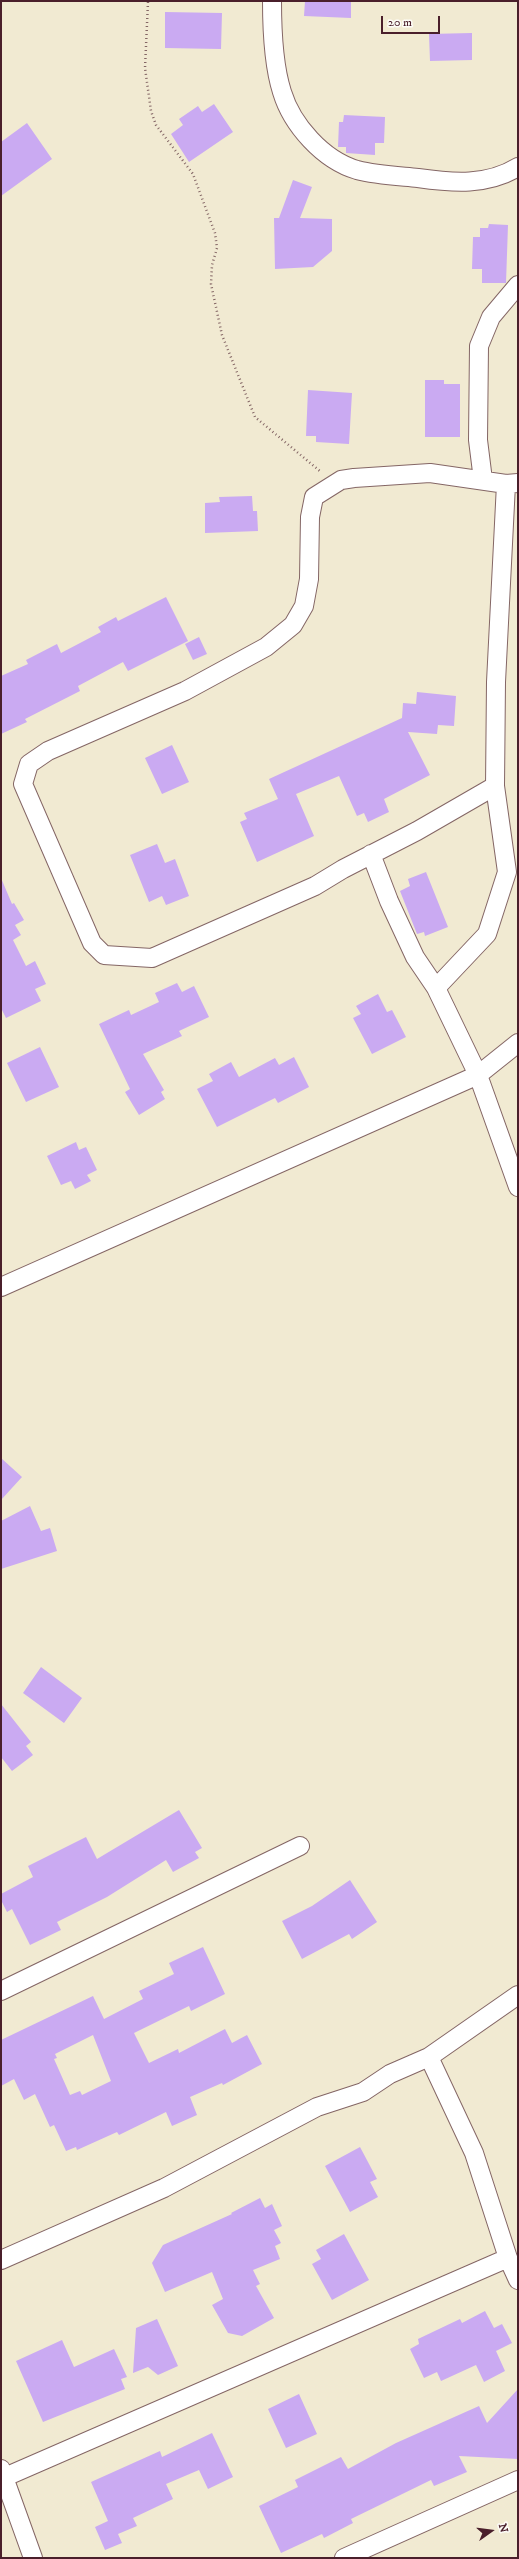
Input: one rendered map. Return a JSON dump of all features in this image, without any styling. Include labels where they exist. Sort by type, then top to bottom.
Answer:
[{"type":"street","points":[[272,1],[274,47],[282,92],[296,121],[329,156],[357,170],[430,180],[474,182],[503,176],[518,167]]},
{"type":"street","points":[[483,480],[478,440],[479,346],[491,317],[518,285]]},
{"type":"street","points":[[436,988],[487,934],[498,905],[507,872],[495,786],[496,682],[512,484],[430,473],[354,478],[334,484],[314,497],[310,517],[309,580],[304,606],[293,625],[266,647],[185,691],[48,751],[29,764],[23,784],[92,943],[104,955],[152,958],[315,886],[371,854],[418,831],[495,786]]},
{"type":"street","points":[[371,854],[389,901],[415,957],[436,988],[478,1075],[518,1187]]},
{"type":"street","points":[[1,1287],[478,1075],[518,1043]]},
{"type":"street","points":[[1,1991],[300,1846]]},
{"type":"street","points":[[1,2260],[164,2188],[317,2107],[363,2092],[390,2074],[429,2057],[518,1995]]},
{"type":"street","points":[[429,2057],[474,2153],[508,2258],[518,2280]]},
{"type":"street","points":[[33,2558],[3,2473],[508,2258]]},
{"type":"street","points":[[344,2558],[518,2480]]},
{"type":"path","points":[[148,2],[145,68],[151,110],[156,125],[193,174],[215,233],[217,248],[212,265],[212,284],[222,335],[255,417],[334,484]]},
{"type":"building","points":[[305,1],[351,1],[351,18],[304,16]]},
{"type":"building","points":[[165,12],[222,13],[221,49],[165,48]]},
{"type":"building","points":[[472,33],[472,60],[430,61],[429,34]]},
{"type":"building","points":[[214,104],[233,132],[189,162],[171,134],[183,125],[179,119],[198,106],[202,112]]},
{"type":"building","points":[[344,115],[385,117],[384,143],[375,143],[375,155],[346,153],[346,147],[338,147],[339,122],[343,122]]},
{"type":"building","points":[[27,123],[52,159],[1,196],[1,142]]},
{"type":"building","points":[[293,180],[312,187],[300,218],[332,219],[332,251],[313,267],[275,269],[274,218],[279,218]]},
{"type":"building","points":[[489,224],[508,225],[506,283],[482,283],[482,269],[472,269],[473,237],[480,237],[480,228],[488,228]]},
{"type":"building","points":[[425,380],[444,380],[444,384],[460,384],[460,437],[425,437]]},
{"type":"building","points":[[308,390],[352,393],[349,444],[316,442],[316,436],[306,436]]},
{"type":"building","points":[[252,496],[253,511],[257,511],[258,531],[205,533],[205,503],[220,502],[219,497]]},
{"type":"building","points":[[166,597],[188,641],[128,671],[123,662],[78,686],[80,691],[25,719],[27,722],[1,734],[1,676],[28,664],[26,660],[57,644],[61,653],[101,632],[98,627],[116,617],[118,621]]},
{"type":"building","points":[[199,637],[207,654],[193,660],[185,644]]},
{"type":"building","points":[[417,692],[456,696],[454,726],[438,725],[437,734],[408,732],[430,775],[384,799],[389,812],[368,822],[364,813],[357,816],[339,776],[296,794],[314,836],[257,862],[240,822],[247,819],[244,813],[278,799],[269,779],[402,718],[403,703],[416,704]]},
{"type":"building","points":[[172,745],[189,782],[162,794],[145,758]]},
{"type":"building","points":[[157,844],[165,863],[175,859],[189,896],[166,905],[162,896],[149,902],[130,855]]},
{"type":"building","points":[[426,872],[448,927],[425,936],[424,932],[417,934],[400,891],[410,886],[408,879]]},
{"type":"building","points":[[1,878],[12,904],[14,903],[24,920],[15,925],[21,935],[13,940],[26,966],[35,961],[46,984],[35,989],[41,1001],[6,1018],[1,1008]]},
{"type":"building","points":[[177,983],[182,992],[194,986],[209,1017],[179,1031],[182,1036],[143,1054],[164,1090],[161,1092],[165,1099],[139,1115],[125,1092],[130,1089],[99,1024],[129,1010],[131,1015],[159,1002],[155,993]]},
{"type":"building","points":[[378,994],[387,1012],[392,1010],[406,1037],[372,1054],[353,1018],[361,1014],[356,1006]]},
{"type":"building","points":[[40,1047],[59,1087],[26,1102],[7,1063]]},
{"type":"building","points":[[294,1057],[309,1087],[278,1103],[275,1098],[217,1127],[197,1089],[213,1081],[209,1074],[231,1062],[239,1077],[275,1058],[279,1065]]},
{"type":"building","points":[[76,1142],[79,1150],[86,1147],[97,1170],[87,1175],[91,1181],[75,1189],[71,1181],[61,1185],[47,1156]]},
{"type":"building","points":[[1,1458],[22,1477],[1,1500]]},
{"type":"building","points":[[30,1506],[41,1531],[50,1528],[57,1551],[1,1569],[1,1521]]},
{"type":"building","points":[[41,1667],[82,1698],[64,1723],[23,1693]]},
{"type":"building","points":[[1,1704],[31,1742],[26,1746],[33,1755],[12,1771],[1,1757]]},
{"type":"building","points":[[179,1810],[202,1848],[195,1852],[199,1858],[173,1872],[166,1860],[107,1897],[57,1922],[61,1930],[30,1945],[12,1909],[7,1912],[1,1900],[1,1894],[33,1877],[28,1866],[86,1837],[97,1859]]},
{"type":"building","points":[[350,1880],[377,1922],[352,1939],[349,1934],[302,1959],[282,1921],[312,1906]]},
{"type":"building","points":[[203,1947],[225,1994],[191,2011],[189,2006],[134,2033],[149,2063],[178,2049],[179,2053],[225,2029],[232,2043],[247,2035],[262,2064],[223,2085],[222,2083],[190,2097],[197,2115],[172,2126],[166,2112],[119,2135],[117,2132],[77,2150],[76,2147],[66,2151],[54,2125],[50,2127],[35,2094],[24,2100],[14,2079],[1,2086],[1,2040],[93,1996],[104,2019],[143,1999],[139,1991],[174,1974],[169,1963]],"holes":[[[93,2035],[111,2081],[82,2095],[80,2091],[70,2095],[54,2059],[57,2058],[55,2054]]]},
{"type":"building","points":[[360,2147],[377,2179],[370,2182],[378,2197],[350,2212],[325,2166]]},
{"type":"building","points":[[260,2198],[265,2208],[272,2204],[282,2226],[274,2230],[281,2243],[275,2246],[280,2259],[253,2270],[260,2284],[256,2286],[274,2318],[242,2336],[228,2333],[212,2305],[223,2299],[212,2272],[165,2292],[152,2263],[163,2245],[232,2214],[231,2213]]},
{"type":"building","points":[[344,2234],[369,2280],[332,2300],[312,2264],[321,2259],[316,2250]]},
{"type":"building","points":[[485,2311],[494,2328],[502,2324],[512,2343],[496,2351],[505,2371],[484,2382],[476,2365],[441,2381],[437,2372],[424,2378],[410,2349],[419,2344],[418,2339],[460,2319],[462,2323]]},
{"type":"building","points":[[157,2319],[178,2366],[158,2375],[148,2367],[133,2373],[136,2328]]},
{"type":"building","points":[[62,2340],[74,2367],[114,2349],[127,2377],[121,2379],[125,2389],[43,2422],[16,2361]]},
{"type":"building","points":[[518,2389],[518,2459],[459,2456],[467,2472],[434,2486],[431,2480],[351,2519],[353,2523],[324,2538],[322,2534],[281,2553],[259,2506],[298,2487],[295,2480],[341,2457],[348,2469],[396,2443],[479,2406],[487,2423]]},
{"type":"building","points":[[299,2394],[317,2434],[286,2448],[268,2409]]},
{"type":"building","points":[[212,2433],[233,2477],[208,2489],[199,2470],[166,2484],[173,2499],[133,2518],[137,2526],[118,2534],[122,2543],[105,2550],[95,2527],[108,2521],[91,2482],[160,2451],[162,2457]]}]
